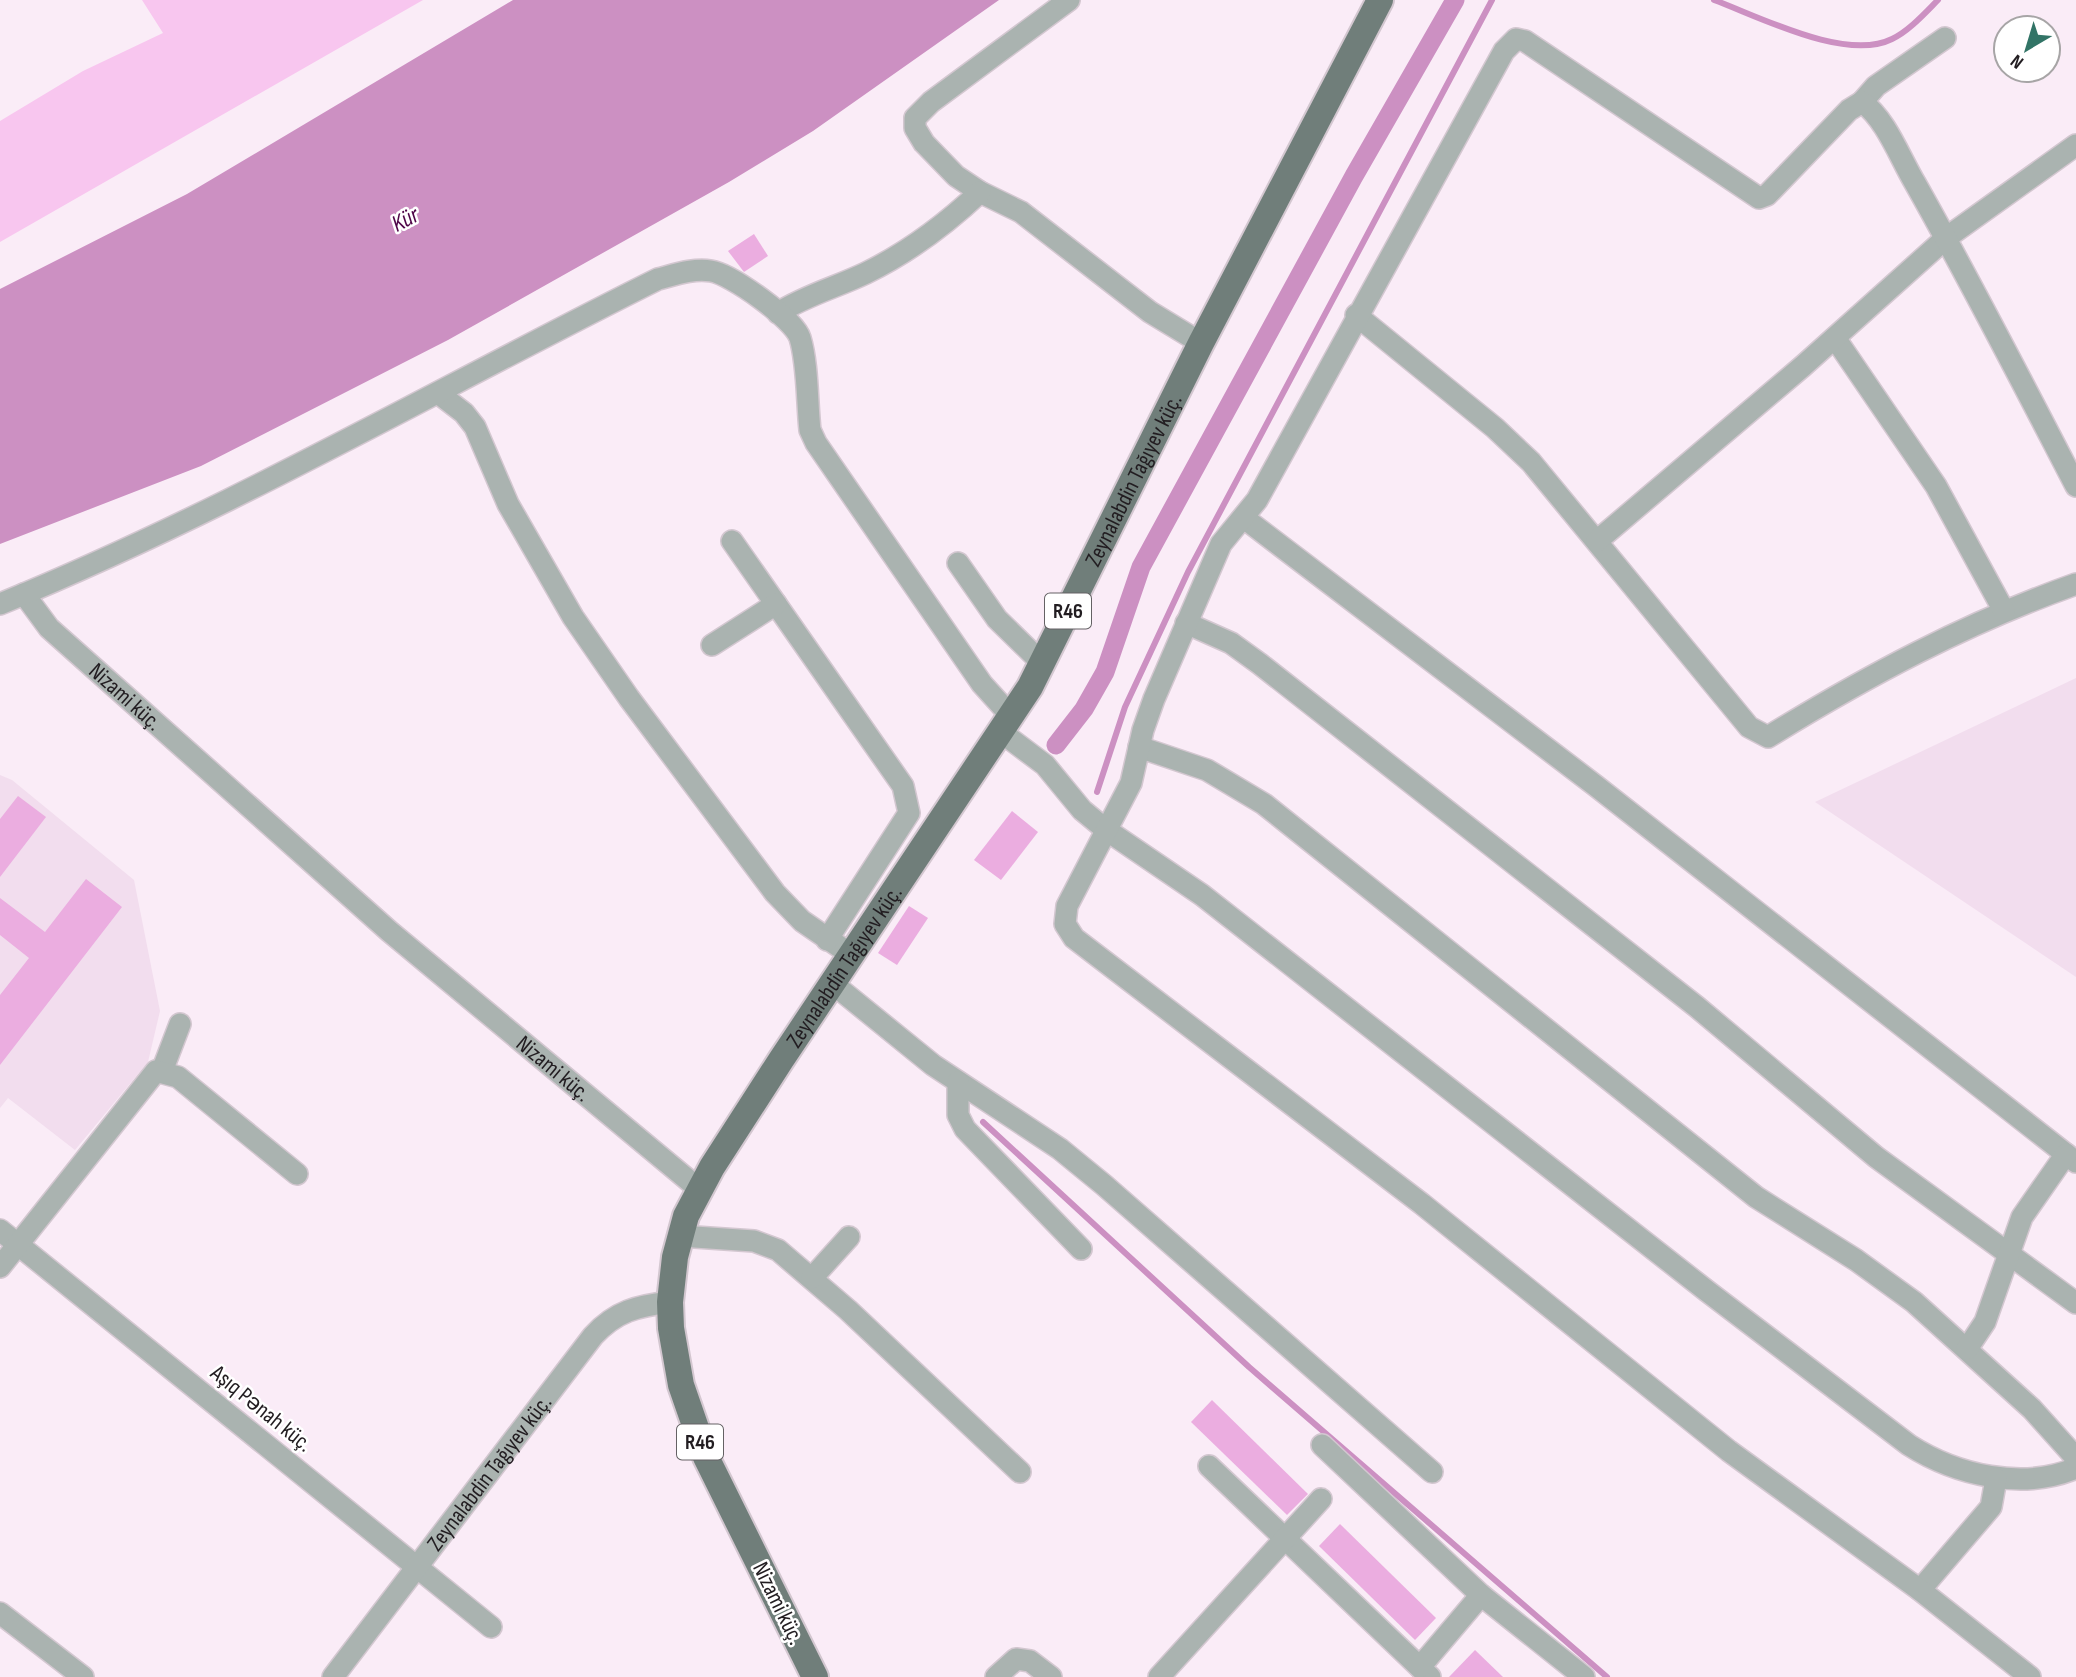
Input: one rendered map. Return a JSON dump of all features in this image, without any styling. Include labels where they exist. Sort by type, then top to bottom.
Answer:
[{"type":"main road","name":"Zeynalabdin Tağıyev küç.","points":[[699,1189],[850,954],[1006,724],[1042,663],[1201,342],[1380,0]]},
{"type":"main road","name":"Nizami küç.","points":[[699,1189],[680,1236],[670,1302],[674,1354],[692,1421],[815,1677]]},
{"type":"street","points":[[1069,0],[931,102],[915,118],[915,128],[924,143],[956,176],[980,192],[1021,212],[1150,312],[1201,342]]},
{"type":"street","points":[[1945,38],[1876,86],[1862,102],[1849,110],[1767,195],[1759,198],[1525,41],[1517,39],[1504,51],[1356,315],[1257,500],[1221,544],[1154,699],[1131,783],[1105,829],[1068,906],[1065,924],[1074,938],[1432,1212],[1729,1451],[1920,1590],[2030,1677]]},
{"type":"street","points":[[1862,102],[1882,126],[1946,238],[2076,486]]},
{"type":"street","points":[[1597,541],[1835,338],[1946,238],[2076,145]]},
{"type":"street","points":[[778,313],[800,299],[865,273],[913,246],[949,221],[980,192]]},
{"type":"street","points":[[0,604],[257,487],[658,279],[687,272],[710,271],[726,276],[792,324],[800,338],[810,430],[816,443],[982,684],[1006,724],[1083,810],[1105,829],[1202,895],[1685,1274],[1909,1445],[1939,1460],[1996,1479],[2054,1476],[2076,1468]]},
{"type":"street","points":[[1356,315],[1495,428],[1531,462],[1749,727],[1768,737],[1887,665],[2004,611],[2076,584]]},
{"type":"street","points":[[1835,338],[1936,486],[2004,611]]},
{"type":"street","points":[[438,393],[464,413],[475,427],[508,504],[573,617],[629,698],[775,893],[802,921],[850,954]]},
{"type":"street","points":[[1244,518],[1595,786],[2071,1158],[2022,1217],[1985,1322],[1967,1349]]},
{"type":"street","points":[[732,541],[813,653],[903,786],[909,803],[909,813],[827,940]]},
{"type":"street","points":[[958,563],[997,619],[1042,663]]},
{"type":"street","name":"Nizami küç.","points":[[24,594],[49,628],[388,931],[699,1189]]},
{"type":"street","points":[[712,645],[776,604]]},
{"type":"street","points":[[1186,623],[1231,643],[1260,664],[1707,1014],[1876,1157],[2076,1303]]},
{"type":"street","points":[[1139,747],[1208,770],[1255,798],[1747,1190],[1866,1267],[1914,1302],[2032,1409],[2076,1458]]},
{"type":"street","points":[[832,983],[958,1082],[1060,1149],[1432,1472]]},
{"type":"street","points":[[162,1070],[180,1024]]},
{"type":"street","points":[[0,1268],[152,1074],[162,1070],[178,1077],[296,1174]]},
{"type":"street","points":[[958,1082],[958,1115],[965,1129],[1081,1249]]},
{"type":"street","name":"Aşıq Pənah küç.","points":[[0,1230],[491,1627]]},
{"type":"street","points":[[680,1236],[754,1241],[778,1250],[813,1278],[1020,1472]]},
{"type":"street","points":[[813,1278],[849,1237]]},
{"type":"street","name":"Zeynalabdin Tağıyev küç.","points":[[333,1677],[607,1321],[638,1306],[670,1302]]},
{"type":"street","points":[[1322,1445],[1481,1595],[1584,1677]]},
{"type":"street","points":[[1209,1466],[1425,1672],[1481,1595]]},
{"type":"street","points":[[1920,1590],[1991,1507],[1996,1479]]},
{"type":"street","points":[[1159,1677],[1321,1499]]},
{"type":"street","points":[[0,1613],[83,1677]]},
{"type":"street","points":[[996,1677],[1016,1659],[1030,1661],[1051,1677]]},
{"type":"shaded area","points":[[142,0],[423,0],[0,242],[0,121],[83,71],[163,33]]},
{"type":"shaded area","points":[[2076,678],[2076,977],[1815,802]]},
{"type":"shaded area","points":[[0,775],[12,780],[134,880],[160,1011],[148,1062],[75,1150],[8,1098],[0,1108]]},
{"type":"water","name":"Kür","points":[[513,0],[999,0],[813,131],[729,182],[448,340],[201,466],[0,544],[0,289],[187,194]]},
{"type":"building","points":[[754,234],[768,256],[744,272],[728,251]]},
{"type":"building","points":[[18,796],[46,817],[0,877],[0,819]]},
{"type":"building","points":[[1012,811],[1038,832],[1001,880],[974,860]]},
{"type":"building","points":[[86,879],[122,907],[0,1065],[0,995],[29,958],[0,935],[0,898],[45,932]]},
{"type":"building","points":[[909,906],[928,918],[897,965],[878,953]]},
{"type":"building","points":[[1212,1400],[1308,1494],[1287,1515],[1191,1422]]},
{"type":"building","points":[[1340,1524],[1436,1618],[1415,1640],[1319,1546]]},
{"type":"building","points":[[1475,1650],[1503,1677],[1449,1677]]},
{"type":"waterway","points":[[1056,745],[1084,709],[1105,672],[1141,567],[1354,176],[1455,0]]},
{"type":"waterway","points":[[1097,792],[1125,707],[1188,572],[1492,0]]},
{"type":"waterway","points":[[1714,0],[1778,26],[1851,45],[1873,45],[1898,36],[1938,0]]},
{"type":"waterway","points":[[983,1122],[1249,1367],[1607,1677]]}]
